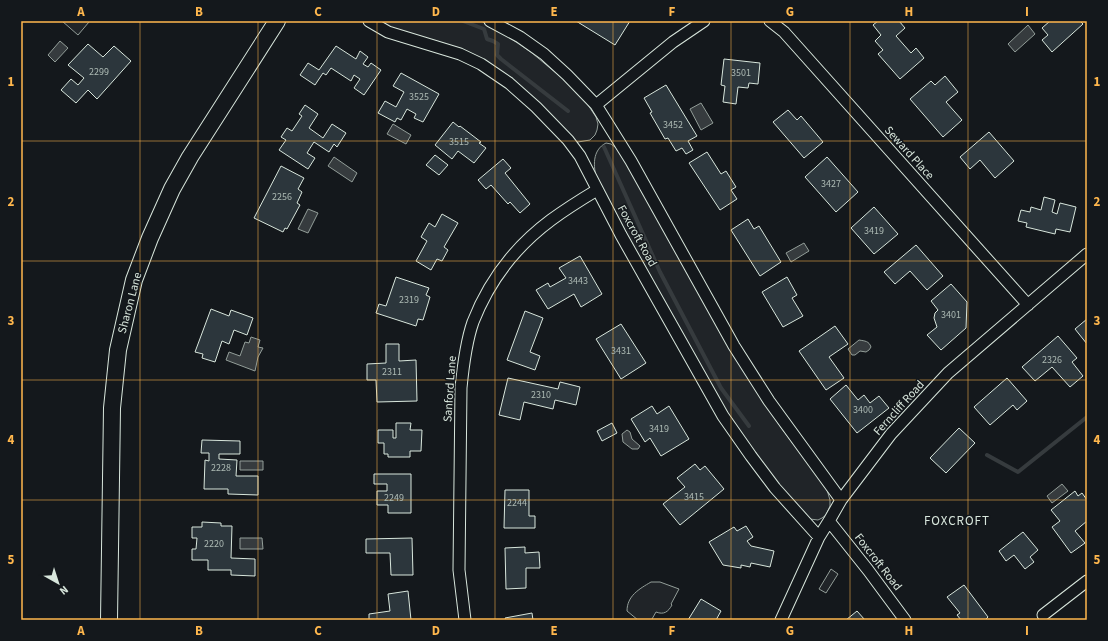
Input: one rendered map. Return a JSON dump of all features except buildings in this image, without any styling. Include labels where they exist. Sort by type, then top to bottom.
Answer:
[{"type":"main road","name":"Sharon Lane","points":[[108,620],[112,408],[118,350],[134,280],[150,238],[172,189],[190,157],[276,21]]},
{"type":"street","name":"Foxcroft Road","points":[[369,21],[388,32],[460,54],[481,64],[509,83],[536,107],[568,140],[580,156],[597,190],[723,416],[776,488],[819,537]]},
{"type":"street","points":[[490,21],[520,37],[544,54],[596,105],[631,161],[734,346],[768,401],[841,500]]},
{"type":"street","points":[[596,105],[673,42],[704,21]]},
{"type":"street","name":"Seward Place","points":[[770,21],[784,32],[1028,305]]},
{"type":"street","name":"Sanford Lane","points":[[465,620],[459,570],[461,388],[464,363],[473,323],[490,287],[510,259],[524,244],[551,220],[597,190]]},
{"type":"street","name":"Ferncliff Road","points":[[781,620],[819,537],[828,521],[841,500],[891,434],[948,373],[1087,254]]},
{"type":"street","name":"Foxcroft Road","points":[[828,521],[868,570],[905,620]]},
{"type":"street","points":[[1043,615],[1087,581]]},
{"type":"shaded area","points":[[62,21],[88,21],[89,22],[78,35]]},
{"type":"shaded area","points":[[376,21],[481,21],[500,31],[532,53],[562,78],[586,102],[596,117],[598,124],[595,135],[590,140],[575,141],[564,130],[448,45],[388,27]]},
{"type":"shaded area","points":[[1028,25],[1035,34],[1015,52],[1008,44]]},
{"type":"shaded area","points":[[60,41],[68,48],[55,62],[48,55]]},
{"type":"shaded area","points":[[701,103],[713,123],[701,130],[690,109]]},
{"type":"shaded area","points":[[393,124],[411,135],[406,144],[387,134]]},
{"type":"shaded area","points":[[606,143],[611,144],[619,150],[733,355],[782,429],[827,490],[830,506],[826,515],[822,518],[818,520],[810,519],[798,509],[764,466],[726,412],[644,269],[597,179],[594,164],[596,154],[601,146]]},
{"type":"shaded area","points":[[334,157],[357,173],[352,182],[328,166]]},
{"type":"shaded area","points":[[308,209],[318,213],[308,233],[298,229]]},
{"type":"shaded area","points":[[804,243],[809,251],[791,262],[786,253]]},
{"type":"shaded area","points":[[251,337],[260,340],[258,347],[263,348],[258,357],[255,371],[226,360],[229,352],[240,356],[245,342],[249,343]]},
{"type":"shaded area","points":[[859,340],[868,342],[871,347],[866,352],[860,351],[855,355],[852,355],[848,349]]},
{"type":"shaded area","points":[[627,430],[630,432],[632,439],[640,446],[638,449],[632,449],[623,442],[622,434]]},
{"type":"shaded area","points":[[240,461],[263,461],[263,470],[240,470]]},
{"type":"shaded area","points":[[1062,484],[1068,491],[1052,503],[1047,496]]},
{"type":"shaded area","points":[[240,538],[262,538],[263,549],[240,549]]},
{"type":"shaded area","points":[[831,569],[838,574],[826,593],[819,589]]},
{"type":"shaded area","points":[[651,582],[660,582],[679,589],[671,604],[672,605],[667,611],[664,613],[656,612],[652,619],[653,620],[638,620],[627,611],[629,601],[638,590]]},
{"type":"waterway","points":[[463,21],[484,29],[487,39],[498,44],[497,55],[501,59],[568,111]]},
{"type":"waterway","points":[[604,147],[660,272],[721,388],[749,426]]},
{"type":"waterway","points":[[987,455],[1018,472],[1087,417]]},
{"type":"district","name":"FOXCROFT","points":[[957,521]]}]
